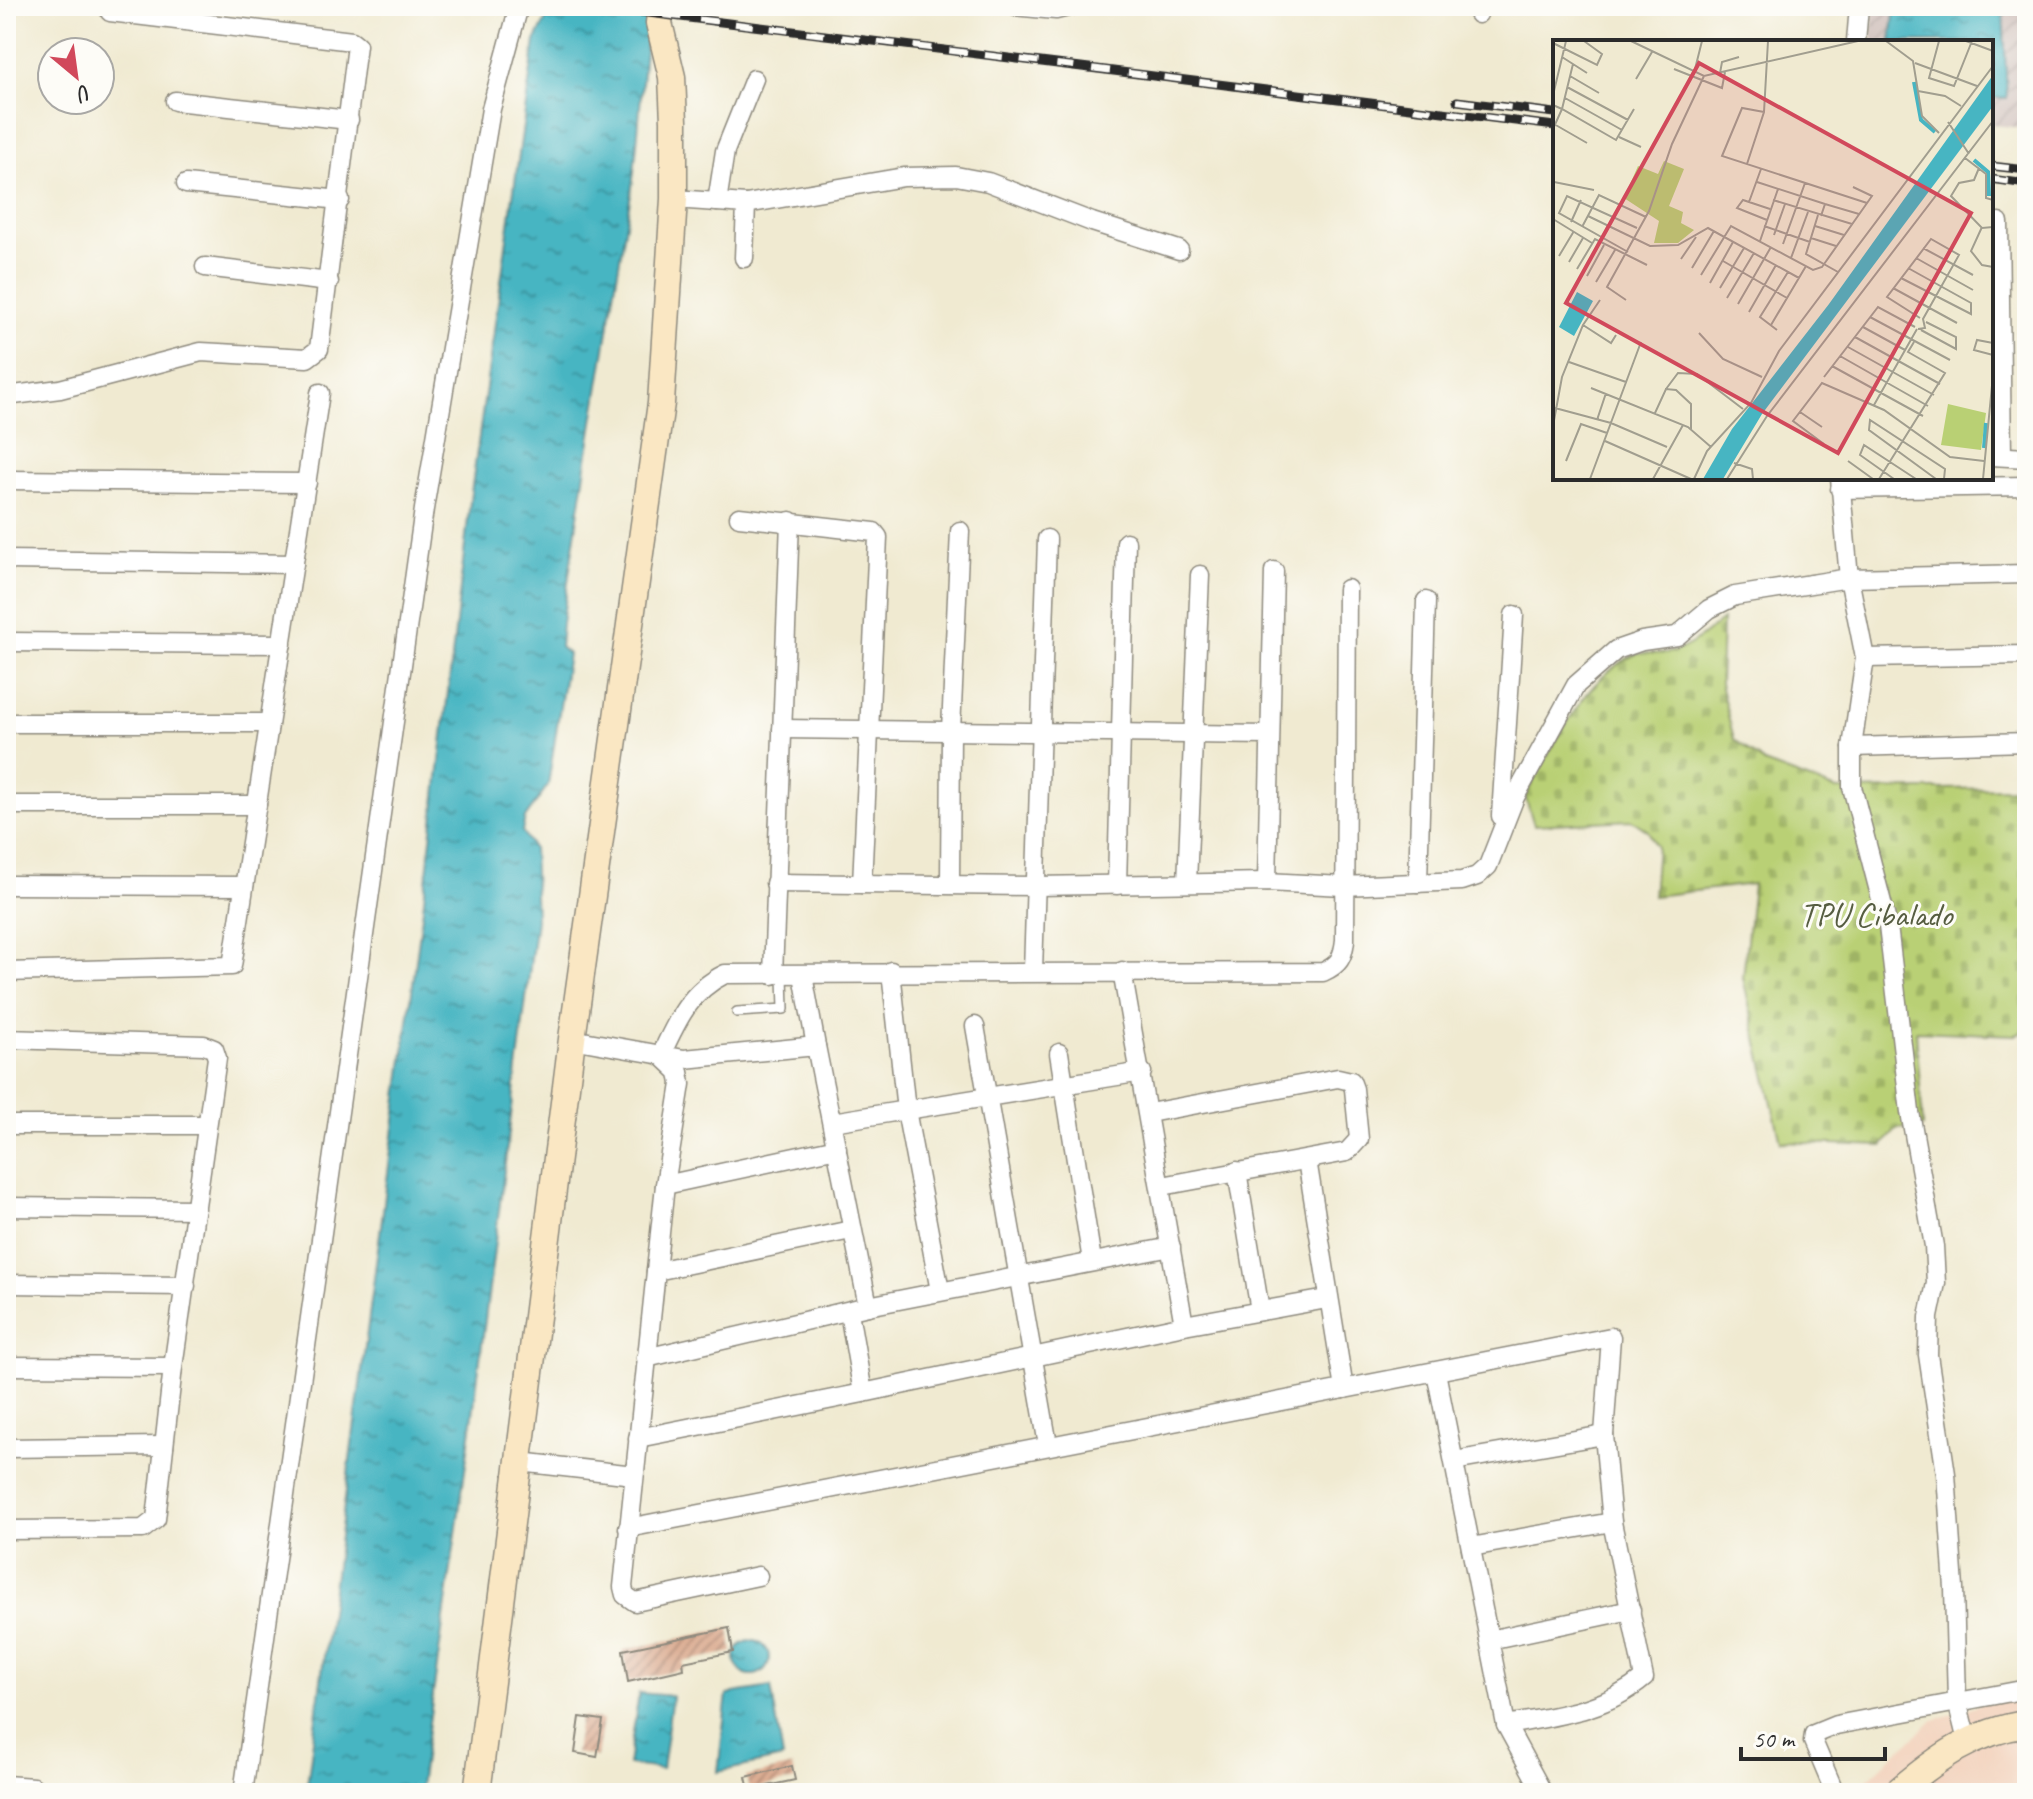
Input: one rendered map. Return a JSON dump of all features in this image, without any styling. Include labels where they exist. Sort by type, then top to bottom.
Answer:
[{"type":"street","points":[[243,1793],[424,509],[491,109],[519,6]]},
{"type":"street","points":[[477,1793],[572,1039],[661,403],[674,199],[672,77],[659,23],[661,6]]},
{"type":"street","points":[[1013,6],[1056,10],[1072,6]]},
{"type":"street","points":[[1856,40],[1859,6]]},
{"type":"street","points":[[6,396],[73,386],[211,351],[307,358],[319,349],[359,53],[355,43],[110,12]]},
{"type":"street","points":[[717,202],[725,151],[754,79]]},
{"type":"street","points":[[175,101],[349,120]]},
{"type":"street","points":[[674,199],[746,204],[904,177],[956,176],[988,182],[1092,222],[1179,250]]},
{"type":"street","points":[[186,184],[340,200]]},
{"type":"street","points":[[744,258],[746,204]]},
{"type":"street","points":[[1999,222],[1997,456],[2027,458]]},
{"type":"street","points":[[205,267],[329,282]]},
{"type":"street","points":[[6,972],[232,966],[320,393]]},
{"type":"street","points":[[6,480],[307,483]]},
{"type":"street","points":[[1962,1722],[1951,1525],[1928,1355],[1929,1317],[1936,1283],[1934,1246],[1910,1112],[1888,926],[1852,787],[1852,747],[1865,658],[1849,578],[1840,484],[2027,486]]},
{"type":"street","points":[[739,517],[874,532],[878,537],[862,884]]},
{"type":"street","points":[[778,975],[775,883],[790,521]]},
{"type":"street","points":[[950,884],[951,730],[960,531]]},
{"type":"street","points":[[1033,971],[1047,539]]},
{"type":"street","points":[[1117,885],[1126,542]]},
{"type":"street","points":[[6,560],[294,564]]},
{"type":"street","points":[[1267,882],[1274,571]]},
{"type":"street","points":[[1500,829],[1576,685],[1616,650],[1642,641],[1661,641],[1677,636],[1709,609],[1735,596],[1849,578],[2027,574]]},
{"type":"street","points":[[1187,883],[1200,575]]},
{"type":"street","points":[[661,1055],[685,1006],[709,982],[725,974],[803,975],[891,971],[1323,972],[1340,962],[1344,952],[1347,589]]},
{"type":"street","points":[[1418,883],[1426,601]]},
{"type":"street","points":[[775,883],[1037,886],[1267,882],[1343,886],[1462,881],[1477,876],[1496,851],[1500,829],[1514,615]]},
{"type":"street","points":[[6,642],[282,644]]},
{"type":"street","points":[[1865,658],[2027,655]]},
{"type":"street","points":[[6,723],[269,723]]},
{"type":"street","points":[[782,729],[1269,735]]},
{"type":"street","points":[[1852,747],[2027,742]]},
{"type":"street","points":[[6,805],[257,805]]},
{"type":"street","points":[[6,885],[244,886]]},
{"type":"street","points":[[891,971],[906,1110],[940,1291]]},
{"type":"street","points":[[1122,971],[1184,1325]]},
{"type":"street","points":[[803,975],[868,1306]]},
{"type":"street","points":[[975,1026],[1048,1445]]},
{"type":"street","points":[[6,1039],[210,1047],[217,1058],[173,1367],[158,1514],[148,1527],[6,1530]]},
{"type":"street","points":[[572,1039],[661,1055],[706,1058],[816,1046]]},
{"type":"street","points":[[1059,1053],[1092,1261]]},
{"type":"street","points":[[661,1055],[679,1072],[681,1084],[665,1185],[623,1587],[629,1600],[635,1602],[758,1576]]},
{"type":"street","points":[[832,1122],[1142,1072]]},
{"type":"street","points":[[1149,1113],[1346,1078],[1354,1089],[1358,1144],[1347,1152],[1162,1186]]},
{"type":"street","points":[[6,1125],[207,1125]]},
{"type":"street","points":[[665,1185],[837,1148]]},
{"type":"street","points":[[1307,1160],[1327,1299],[1344,1389]]},
{"type":"street","points":[[1237,1171],[1260,1311]]},
{"type":"street","points":[[6,1207],[196,1209]]},
{"type":"street","points":[[656,1271],[851,1230]]},
{"type":"street","points":[[646,1358],[868,1306],[1171,1247]]},
{"type":"street","points":[[6,1284],[186,1286]]},
{"type":"street","points":[[638,1438],[1184,1325],[1327,1299]]},
{"type":"street","points":[[849,1312],[863,1393]]},
{"type":"street","points":[[628,1528],[1611,1337],[1604,1435],[1612,1522],[1644,1678],[1624,1695],[1585,1710],[1506,1725]]},
{"type":"street","points":[[6,1366],[173,1367]]},
{"type":"street","points":[[1436,1372],[1506,1725],[1543,1793]]},
{"type":"street","points":[[1454,1461],[1604,1435]]},
{"type":"street","points":[[6,1448],[164,1446]]},
{"type":"street","points":[[520,1462],[634,1475]]},
{"type":"street","points":[[1471,1547],[1612,1522]]},
{"type":"street","points":[[1489,1640],[1631,1610]]},
{"type":"street","points":[[1896,1793],[1962,1722],[2027,1689]]},
{"type":"street","points":[[1835,1793],[1813,1741],[1814,1734],[1836,1725],[1962,1722],[1999,1728],[2027,1724]]},
{"type":"street","points":[[6,1785],[33,1787],[37,1793]]},
{"type":"lane","points":[[737,1012],[784,1009],[778,975]]},
{"type":"shaded area","points":[[1873,6],[2027,6],[2027,128],[1993,125],[1993,40],[1872,40]]},
{"type":"shaded area","points":[[2027,1696],[2027,1793],[1852,1793],[1932,1721],[2001,1697]]},
{"type":"green space","name":"TPU Cibalado","points":[[1722,620],[1720,684],[1734,739],[1764,763],[1837,790],[2027,788],[2027,1030],[2016,1035],[1916,1031],[1923,1126],[1897,1129],[1882,1146],[1781,1142],[1743,978],[1753,884],[1653,896],[1657,847],[1648,831],[1632,820],[1534,825],[1525,796],[1570,717],[1615,666],[1641,653],[1665,653],[1689,645]]},
{"type":"water","points":[[553,6],[651,6],[631,193],[562,624],[560,647],[568,654],[548,785],[525,818],[522,831],[533,848],[536,920],[473,1414],[419,1793],[306,1793],[423,908],[471,493],[535,41]]},
{"type":"water","points":[[1895,6],[2003,6],[2007,98],[1993,98],[1993,40],[1891,40]]},
{"type":"water","points":[[752,1641],[764,1646],[769,1658],[764,1670],[752,1675],[740,1670],[735,1658],[740,1646]]},
{"type":"water","points":[[771,1687],[783,1758],[718,1772],[727,1694]]},
{"type":"water","points":[[639,1693],[672,1696],[662,1769],[628,1765]]},
{"type":"building","points":[[729,1628],[733,1652],[683,1662],[684,1669],[628,1682],[623,1650]]},
{"type":"building","points":[[580,1717],[603,1720],[597,1757],[575,1753]]},
{"type":"building","points":[[792,1766],[795,1780],[749,1790],[746,1777]]},
{"type":"railway","points":[[592,6],[1553,126]]},
{"type":"railway","points":[[1457,101],[1553,113]]},
{"type":"railway","points":[[1993,166],[2027,170]]},
{"type":"railway","points":[[1993,179],[2027,184]]}]
